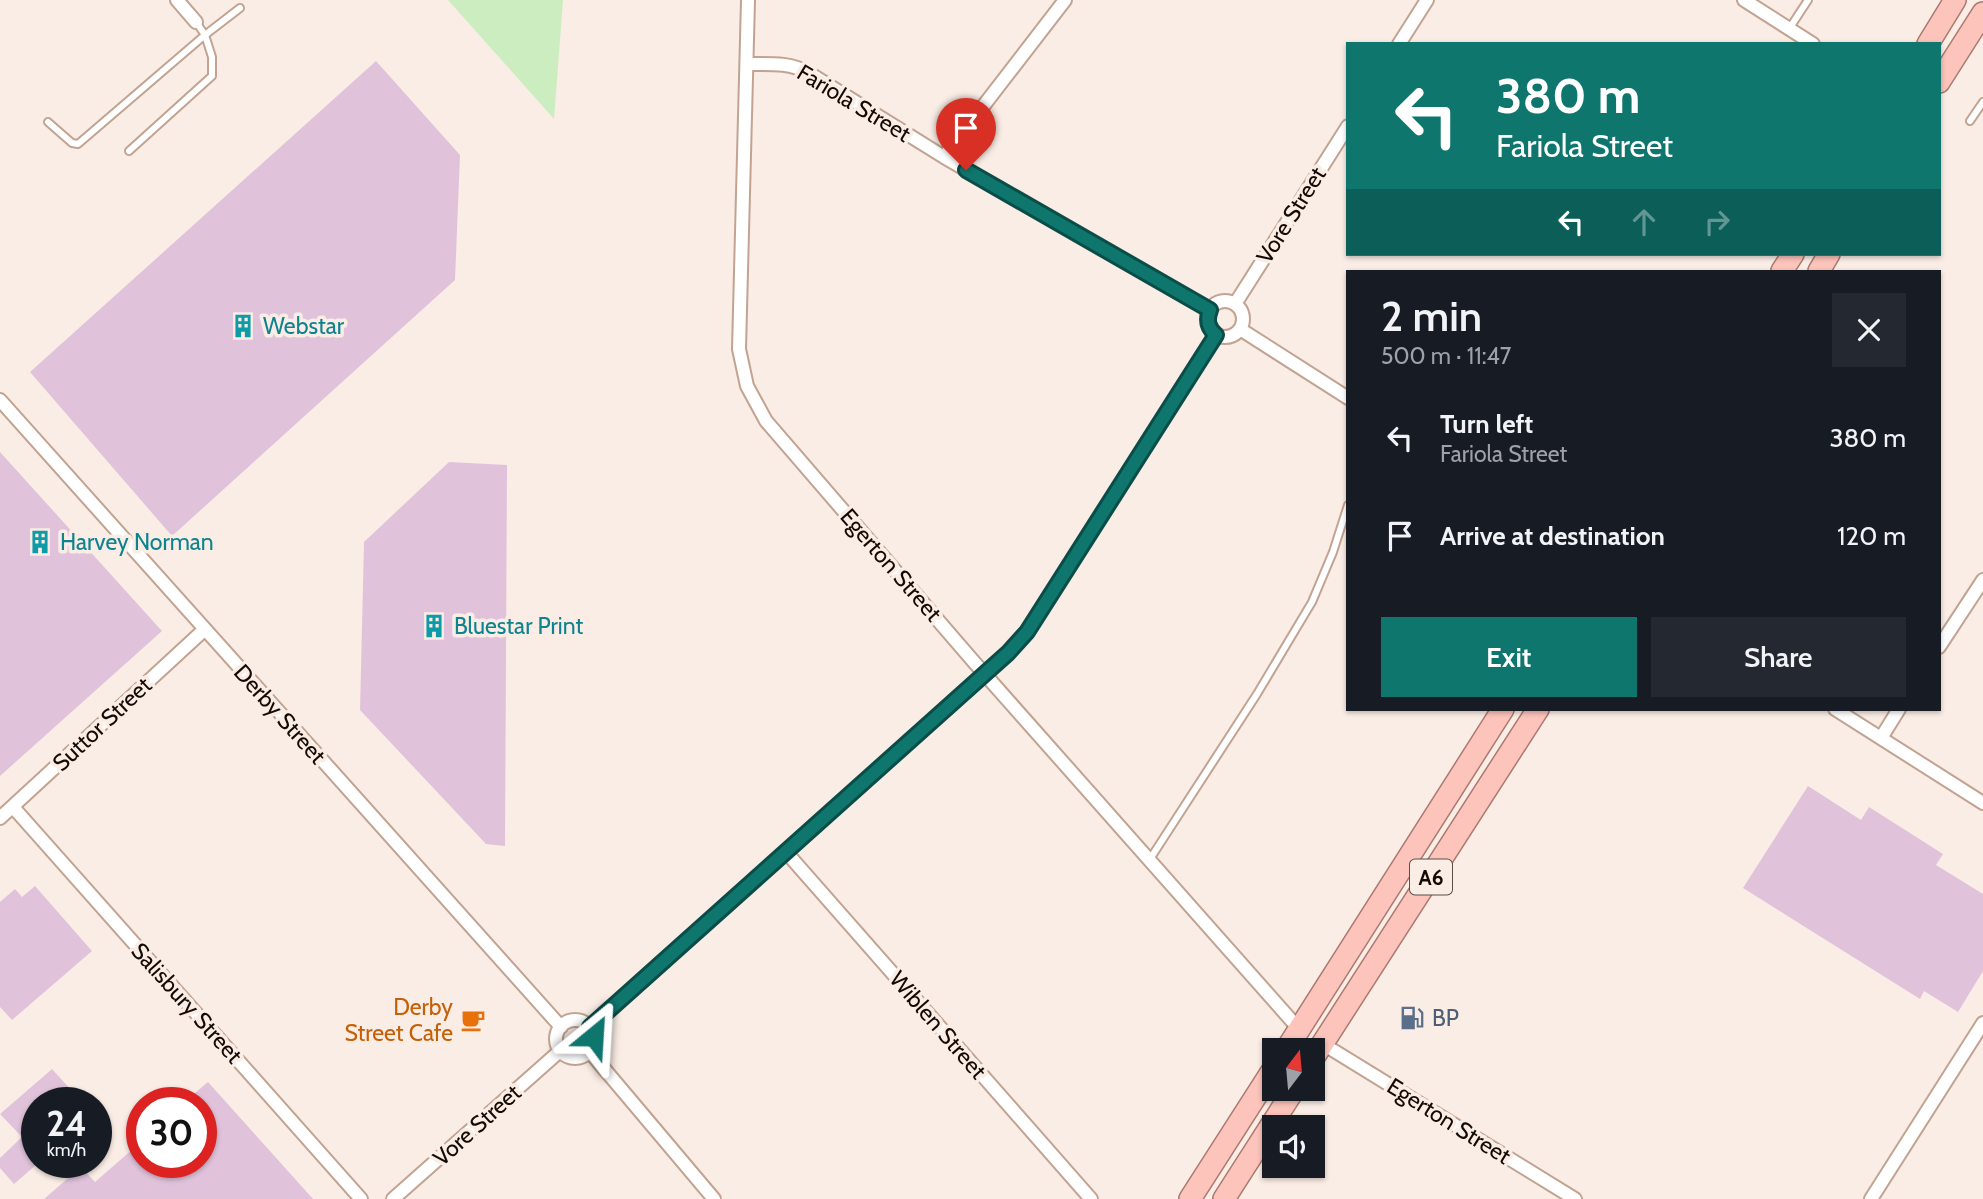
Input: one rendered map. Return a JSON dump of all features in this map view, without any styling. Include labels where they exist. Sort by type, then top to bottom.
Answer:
[{"type":"highway","points":[[1929,42],[1955,0]]},
{"type":"highway","points":[[1941,79],[1983,13]]},
{"type":"highway","name":"A6","points":[[1293,1038],[1502,711]]},
{"type":"highway","name":"A6","points":[[1325,1041],[1537,711]]},
{"type":"highway","points":[[1190,1199],[1262,1087]]},
{"type":"highway","points":[[1224,1199],[1286,1101]]},
{"type":"street","points":[[177,0],[197,22]]},
{"type":"street","name":"Egerton Street","points":[[748,0],[739,349],[747,386],[766,421],[1299,1029]]},
{"type":"street","points":[[944,157],[1065,0]]},
{"type":"street","points":[[1400,42],[1427,0]]},
{"type":"street","points":[[1744,0],[1810,42]]},
{"type":"street","name":"Fariola Street","points":[[747,64],[797,66],[944,157],[1210,310]]},
{"type":"street","name":"Vore Street","points":[[1235,304],[1346,129]]},
{"type":"street","points":[[1218,303],[1235,304],[1243,318],[1240,328],[1232,336],[1216,335],[1209,327],[1210,310],[1218,303]]},
{"type":"street","points":[[1240,328],[1346,397]]},
{"type":"street","points":[[590,1027],[985,674],[1027,632],[1216,335]]},
{"type":"street","name":"Derby Street","points":[[0,400],[561,1027]]},
{"type":"street","points":[[1941,645],[1983,580]]},
{"type":"street","name":"Suttor Street","points":[[0,818],[205,629]]},
{"type":"street","points":[[1838,711],[1983,803]]},
{"type":"street","points":[[1881,738],[1898,711]]},
{"type":"street","name":"Salisbury Street","points":[[13,807],[361,1199]]},
{"type":"street","name":"Wiblen Street","points":[[786,852],[1091,1199]]},
{"type":"street","points":[[575,1020],[590,1027],[594,1036],[590,1052],[580,1057],[569,1057],[561,1050],[556,1039],[561,1027],[575,1020]]},
{"type":"street","points":[[1871,1199],[1983,1023]]},
{"type":"street","name":"Vore Street","points":[[393,1199],[561,1050]]},
{"type":"street","points":[[590,1052],[714,1199]]},
{"type":"street","name":"Egerton Street","points":[[1325,1056],[1575,1199]]},
{"type":"lane","points":[[1789,29],[1808,0]]},
{"type":"lane","points":[[48,122],[72,143],[78,144],[240,8]]},
{"type":"lane","points":[[129,151],[212,76],[212,57],[205,35],[197,22]]},
{"type":"lane","points":[[1970,121],[1983,102]]},
{"type":"lane","points":[[1150,859],[1257,694],[1312,602],[1333,552],[1346,511]]},
{"type":"green space","points":[[448,0],[563,0],[554,119]]},
{"type":"building","name":"Webstar","points":[[376,61],[460,155],[455,280],[172,536],[30,372]]},
{"type":"building","name":"Harvey Norman","points":[[0,452],[162,631],[0,776]]},
{"type":"building","name":"Bluestar Print","points":[[449,462],[507,465],[505,846],[486,844],[360,710],[364,542]]},
{"type":"building","points":[[1808,786],[1861,820],[1869,807],[1943,854],[1936,865],[1983,894],[1983,971],[1958,1012],[1924,991],[1920,999],[1743,888]]},
{"type":"building","points":[[35,886],[92,951],[12,1020],[0,1007],[0,902],[15,889],[22,897]]},
{"type":"building","points":[[52,1069],[68,1087],[31,1087]]},
{"type":"building","points":[[217,1092],[313,1199],[44,1199],[68,1178],[91,1178],[95,1182],[100,1178],[112,1178],[112,1167],[126,1155],[126,1178],[217,1178]]},
{"type":"building","points":[[21,1096],[21,1136],[0,1114]]},
{"type":"building","points":[[21,1138],[21,1178],[14,1184],[0,1168],[0,1158]]},
{"type":"place","name":"Webstar","points":[[243,326]]},
{"type":"place","name":"Harvey Norman","points":[[40,542]]},
{"type":"place","name":"Bluestar Print","points":[[434,626]]},
{"type":"place","name":"BP","points":[[1412,1018]]},
{"type":"place","name":"Derby Street Cafe","points":[[473,1020]]},
{"type":"route","points":[[594,1036],[590,1027],[1008,653],[1027,632],[1216,335],[1209,327],[1210,310],[966,170]]}]
